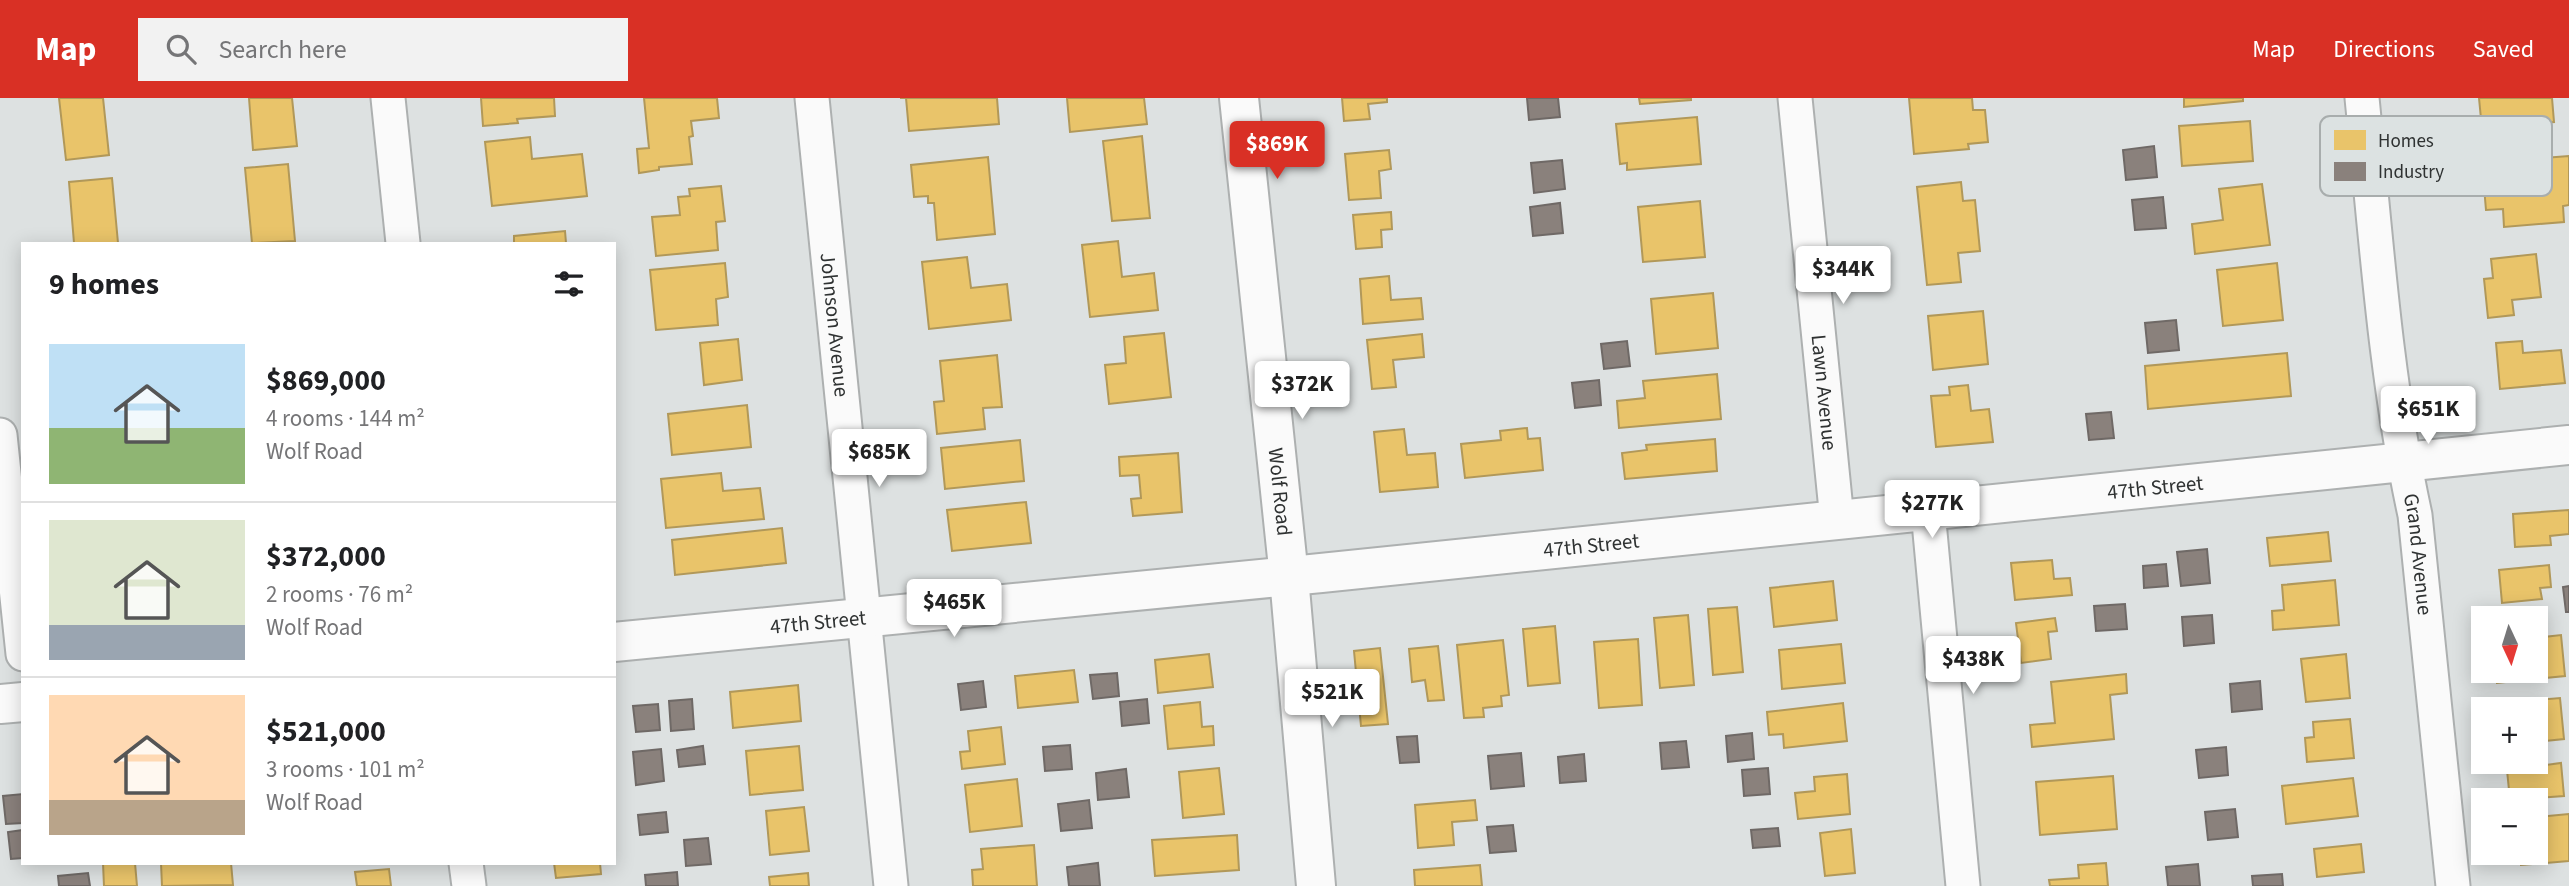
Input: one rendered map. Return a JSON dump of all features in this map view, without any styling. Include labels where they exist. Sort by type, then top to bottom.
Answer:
[{"type":"main road","name":"Wolf Road","points":[[1239,98],[1289,577],[1317,886]]},
{"type":"main road","name":"47th Street","points":[[616,642],[1289,577],[2569,445]]},
{"type":"main road","points":[[0,704],[21,702]]},
{"type":"street","points":[[388,98],[403,242]]},
{"type":"street","name":"Johnson Avenue","points":[[812,98],[891,886]]},
{"type":"street","name":"Lawn Avenue","points":[[1795,98],[1837,520]]},
{"type":"street","name":"Grand Avenue","points":[[2362,98],[2364,116]]},
{"type":"street","name":"Grand Avenue","points":[[2372,196],[2392,387],[2403,462],[2416,515],[2453,886]]},
{"type":"street","points":[[0,435],[21,635]]},
{"type":"street","points":[[1928,511],[1963,886]]},
{"type":"street","points":[[466,865],[469,886]]},
{"type":"building: Homes","points":[[59,98],[103,98],[109,155],[66,160]]},
{"type":"building: Homes","points":[[249,98],[292,98],[297,146],[253,150]]},
{"type":"building: Homes","points":[[481,98],[554,98],[555,116],[517,119],[518,123],[483,126]]},
{"type":"building: Homes","points":[[644,98],[717,98],[719,118],[691,121],[693,136],[689,137],[692,164],[659,167],[659,170],[639,173],[637,149],[649,148]]},
{"type":"building: Homes","points":[[906,98],[997,98],[999,124],[909,131]]},
{"type":"building: Homes","points":[[1067,98],[1144,98],[1147,124],[1070,132]]},
{"type":"building: Homes","points":[[1342,98],[1387,98],[1387,102],[1368,104],[1370,119],[1344,121]]},
{"type":"building: Homes","points":[[1639,98],[1691,98],[1691,100],[1640,104]]},
{"type":"building: Homes","points":[[1909,98],[1972,98],[1973,110],[1985,110],[1988,142],[1968,144],[1969,149],[1914,154]]},
{"type":"building: Homes","points":[[2184,98],[2243,98],[2243,101],[2184,107]]},
{"type":"building: Homes","points":[[2479,98],[2552,98],[2554,122],[2552,116],[2481,116]]},
{"type":"building: Homes","points":[[1697,117],[1701,164],[1627,170],[1627,163],[1620,164],[1616,124]]},
{"type":"building: Homes","points":[[2250,121],[2253,161],[2182,166],[2179,126]]},
{"type":"building: Homes","points":[[1142,136],[1150,218],[1112,221],[1103,141]]},
{"type":"building: Homes","points":[[530,137],[532,159],[582,154],[587,196],[492,206],[485,142]]},
{"type":"building: Homes","points":[[1389,150],[1391,169],[1379,171],[1381,198],[1349,200],[1345,154]]},
{"type":"building: Homes","points":[[2569,156],[2569,205],[2563,206],[2564,222],[2504,227],[2503,209],[2486,210],[2485,196],[2552,196],[2552,157]]},
{"type":"building: Homes","points":[[988,157],[995,234],[937,240],[934,203],[928,203],[928,196],[914,197],[911,165]]},
{"type":"building: Homes","points":[[288,164],[295,241],[252,242],[245,168]]},
{"type":"building: Homes","points":[[112,178],[118,242],[74,242],[69,182]]},
{"type":"building: Homes","points":[[1961,182],[1963,201],[1975,200],[1980,251],[1958,253],[1961,282],[1927,285],[1917,187]]},
{"type":"building: Homes","points":[[2262,184],[2270,245],[2195,254],[2192,224],[2223,220],[2219,189]]},
{"type":"building: Homes","points":[[721,186],[725,221],[716,222],[718,250],[656,256],[652,217],[680,215],[678,197],[690,196],[689,189]]},
{"type":"building: Homes","points":[[1700,201],[1705,257],[1643,262],[1638,207]]},
{"type":"building: Homes","points":[[1391,212],[1392,229],[1381,230],[1382,247],[1356,249],[1353,215]]},
{"type":"building: Homes","points":[[565,231],[566,242],[514,242],[514,236]]},
{"type":"building: Homes","points":[[1118,241],[1122,277],[1154,273],[1158,310],[1090,317],[1082,245]]},
{"type":"building: Homes","points":[[2536,254],[2541,297],[2512,300],[2514,315],[2488,318],[2484,279],[2493,278],[2491,259]]},
{"type":"building: Homes","points":[[967,257],[971,288],[1007,284],[1011,320],[929,329],[922,262]]},
{"type":"building: Homes","points":[[725,263],[728,297],[716,299],[718,325],[656,330],[650,270]]},
{"type":"building: Homes","points":[[2277,263],[2283,320],[2223,326],[2217,270]]},
{"type":"building: Homes","points":[[1389,276],[1391,300],[1421,298],[1423,319],[1363,324],[1360,279]]},
{"type":"building: Homes","points":[[1713,293],[1718,348],[1656,354],[1651,299]]},
{"type":"building: Homes","points":[[1983,311],[1988,364],[1933,370],[1928,316]]},
{"type":"building: Homes","points":[[1164,333],[1171,397],[1109,404],[1105,365],[1126,363],[1124,337]]},
{"type":"building: Homes","points":[[1422,334],[1424,357],[1393,360],[1396,387],[1372,389],[1367,340]]},
{"type":"building: Homes","points":[[738,339],[742,380],[704,385],[700,343]]},
{"type":"building: Homes","points":[[2522,341],[2523,353],[2561,350],[2565,383],[2500,389],[2496,343]]},
{"type":"building: Homes","points":[[2287,353],[2291,396],[2148,409],[2145,366]]},
{"type":"building: Homes","points":[[997,355],[1002,407],[983,408],[985,429],[937,434],[934,402],[944,401],[940,361]]},
{"type":"building: Homes","points":[[1717,374],[1721,419],[1619,428],[1617,401],[1645,398],[1643,381]]},
{"type":"building: Homes","points":[[1968,385],[1971,411],[1989,409],[1993,442],[1936,447],[1931,396],[1950,395],[1949,387]]},
{"type":"building: Homes","points":[[747,405],[751,447],[672,455],[668,414]]},
{"type":"building: Homes","points":[[1527,428],[1528,439],[1540,438],[1543,470],[1465,478],[1461,444],[1501,440],[1500,431]]},
{"type":"building: Homes","points":[[1404,429],[1407,455],[1435,453],[1438,487],[1380,492],[1374,432]]},
{"type":"building: Homes","points":[[1715,439],[1717,471],[1625,479],[1622,453],[1647,450],[1646,445]]},
{"type":"building: Homes","points":[[1020,440],[1024,481],[945,489],[941,448]]},
{"type":"building: Homes","points":[[1178,453],[1182,512],[1133,516],[1131,499],[1141,498],[1139,475],[1120,476],[1119,457]]},
{"type":"building: Homes","points":[[721,473],[723,491],[760,488],[764,519],[666,528],[661,479]]},
{"type":"building: Homes","points":[[1026,502],[1031,543],[952,551],[947,510]]},
{"type":"building: Homes","points":[[2569,510],[2569,534],[2550,536],[2551,545],[2515,547],[2513,514]]},
{"type":"building: Homes","points":[[782,528],[786,563],[675,575],[672,540]]},
{"type":"building: Homes","points":[[2328,532],[2331,561],[2270,566],[2267,538]]},
{"type":"building: Homes","points":[[2052,560],[2054,579],[2070,578],[2072,595],[2015,600],[2011,563]]},
{"type":"building: Homes","points":[[2549,565],[2551,587],[2540,588],[2542,599],[2502,603],[2499,570]]},
{"type":"building: Homes","points":[[2335,580],[2339,625],[2273,630],[2272,611],[2284,610],[2282,585]]},
{"type":"building: Homes","points":[[1833,581],[1837,620],[1774,627],[1770,588]]},
{"type":"building: Homes","points":[[1737,607],[1743,672],[1713,675],[1708,609]]},
{"type":"building: Homes","points":[[1688,615],[1694,685],[1660,688],[1654,618]]},
{"type":"building: Homes","points":[[2055,618],[2057,631],[2048,632],[2051,659],[2021,663],[2016,623]]},
{"type":"building: Homes","points":[[1555,626],[1560,683],[1528,686],[1523,629]]},
{"type":"building: Homes","points":[[2561,635],[2565,676],[2548,678],[2548,637]]},
{"type":"building: Homes","points":[[1638,639],[1642,705],[1599,708],[1594,642]]},
{"type":"building: Homes","points":[[1503,640],[1509,695],[1501,696],[1502,706],[1483,708],[1484,717],[1464,718],[1457,645]]},
{"type":"building: Homes","points":[[1841,644],[1845,683],[1782,689],[1779,650]]},
{"type":"building: Homes","points":[[1438,646],[1444,700],[1428,701],[1425,680],[1412,682],[1409,649]]},
{"type":"building: Homes","points":[[1380,648],[1388,724],[1361,726],[1354,651]]},
{"type":"building: Homes","points":[[1209,654],[1213,687],[1158,693],[1155,660]]},
{"type":"building: Homes","points":[[2346,654],[2350,698],[2306,702],[2301,659]]},
{"type":"building: Homes","points":[[1074,670],[1078,702],[1018,708],[1015,676]]},
{"type":"building: Homes","points":[[2126,674],[2127,693],[2110,695],[2114,739],[2032,747],[2030,725],[2055,723],[2051,682]]},
{"type":"building: Homes","points":[[798,685],[801,721],[733,728],[730,692]]},
{"type":"building: Homes","points":[[2560,698],[2564,739],[2548,741],[2548,699]]},
{"type":"building: Homes","points":[[1200,702],[1202,727],[1213,726],[1214,745],[1168,749],[1164,706]]},
{"type":"building: Homes","points":[[1843,703],[1847,741],[1784,748],[1783,734],[1769,735],[1767,712]]},
{"type":"building: Homes","points":[[2350,719],[2354,758],[2307,762],[2305,738],[2314,737],[2313,722]]},
{"type":"building: Homes","points":[[1001,727],[1005,764],[962,769],[960,752],[970,751],[968,731]]},
{"type":"building: Homes","points":[[799,746],[803,790],[750,795],[746,751]]},
{"type":"building: Homes","points":[[2561,763],[2564,796],[2548,797],[2548,788],[2509,788],[2507,774],[2548,774],[2548,765]]},
{"type":"building: Homes","points":[[1219,768],[1224,814],[1183,818],[1179,772]]},
{"type":"building: Homes","points":[[1847,774],[1850,814],[1798,819],[1795,793],[1815,791],[1814,777]]},
{"type":"building: Homes","points":[[2113,776],[2117,829],[2040,835],[2036,782]]},
{"type":"building: Homes","points":[[2353,778],[2358,816],[2286,824],[2282,786]]},
{"type":"building: Homes","points":[[1017,779],[1022,826],[970,832],[965,785]]},
{"type":"building: Homes","points":[[1475,800],[1477,820],[1452,822],[1454,845],[1418,848],[1415,805]]},
{"type":"building: Homes","points":[[804,807],[809,851],[770,855],[766,811]]},
{"type":"building: Homes","points":[[2569,814],[2569,861],[2548,863],[2548,816]]},
{"type":"building: Homes","points":[[1851,829],[1855,873],[1825,876],[1820,833]]},
{"type":"building: Homes","points":[[1237,835],[1239,870],[1155,876],[1152,840]]},
{"type":"building: Homes","points":[[2361,844],[2364,872],[2317,877],[2314,849]]},
{"type":"building: Homes","points":[[1034,845],[1037,886],[973,886],[972,870],[983,869],[981,849]]},
{"type":"building: Homes","points":[[2106,863],[2108,886],[2050,886],[2049,880],[2079,878],[2078,865]]},
{"type":"building: Homes","points":[[103,865],[135,865],[137,886],[104,886]]},
{"type":"building: Homes","points":[[161,865],[231,865],[233,885],[162,886]]},
{"type":"building: Homes","points":[[554,865],[600,865],[601,874],[556,878]]},
{"type":"building: Homes","points":[[1480,865],[1482,886],[1415,886],[1414,870]]},
{"type":"building: Homes","points":[[389,869],[391,886],[357,886],[355,872]]},
{"type":"building: Homes","points":[[808,873],[809,886],[770,886],[769,877]]},
{"type":"building: Industry","points":[[1527,98],[1558,98],[1560,117],[1529,120]]},
{"type":"building: Industry","points":[[2154,146],[2157,177],[2126,180],[2123,150]]},
{"type":"building: Industry","points":[[1562,160],[1565,189],[1534,193],[1531,163]]},
{"type":"building: Industry","points":[[2163,197],[2166,228],[2135,230],[2132,200]]},
{"type":"building: Industry","points":[[1560,203],[1563,233],[1533,236],[1530,207]]},
{"type":"building: Industry","points":[[2176,320],[2179,350],[2148,353],[2145,323]]},
{"type":"building: Industry","points":[[1627,341],[1630,366],[1604,369],[1601,344]]},
{"type":"building: Industry","points":[[1599,380],[1601,405],[1575,408],[1572,383]]},
{"type":"building: Industry","points":[[2111,412],[2114,438],[2089,440],[2086,414]]},
{"type":"building: Industry","points":[[2207,549],[2210,583],[2181,586],[2177,552]]},
{"type":"building: Industry","points":[[2166,564],[2168,586],[2144,588],[2143,566]]},
{"type":"building: Industry","points":[[2569,586],[2569,612],[2566,612],[2563,587]]},
{"type":"building: Industry","points":[[2125,604],[2127,629],[2096,631],[2094,606]]},
{"type":"building: Industry","points":[[2212,615],[2214,643],[2184,646],[2182,617]]},
{"type":"building: Industry","points":[[1117,673],[1119,696],[1093,699],[1090,675]]},
{"type":"building: Industry","points":[[983,681],[986,707],[961,710],[958,684]]},
{"type":"building: Industry","points":[[2260,681],[2262,709],[2232,712],[2230,684]]},
{"type":"building: Industry","points":[[692,699],[694,729],[671,731],[669,701]]},
{"type":"building: Industry","points":[[1147,699],[1149,723],[1122,726],[1120,702]]},
{"type":"building: Industry","points":[[658,704],[660,730],[636,732],[633,706]]},
{"type":"building: Industry","points":[[1752,733],[1754,759],[1728,762],[1726,736]]},
{"type":"building: Industry","points":[[1417,736],[1419,762],[1400,763],[1397,737]]},
{"type":"building: Industry","points":[[1686,741],[1689,767],[1662,769],[1660,743]]},
{"type":"building: Industry","points":[[1070,745],[1072,769],[1045,771],[1043,747]]},
{"type":"building: Industry","points":[[703,746],[705,764],[679,767],[677,750]]},
{"type":"building: Industry","points":[[2226,747],[2228,775],[2199,778],[2196,750]]},
{"type":"building: Industry","points":[[661,749],[664,781],[636,785],[633,752]]},
{"type":"building: Industry","points":[[1521,753],[1524,786],[1491,789],[1488,756]]},
{"type":"building: Industry","points":[[1584,754],[1586,781],[1560,783],[1558,757]]},
{"type":"building: Industry","points":[[1768,768],[1770,794],[1744,796],[1742,770]]},
{"type":"building: Industry","points":[[1126,769],[1129,797],[1098,800],[1096,773]]},
{"type":"building: Industry","points":[[21,794],[21,823],[6,824],[3,796]]},
{"type":"building: Industry","points":[[1089,800],[1092,828],[1061,831],[1058,804]]},
{"type":"building: Industry","points":[[2235,809],[2238,837],[2208,840],[2205,812]]},
{"type":"building: Industry","points":[[666,812],[668,832],[640,835],[638,815]]},
{"type":"building: Industry","points":[[1513,825],[1516,851],[1490,853],[1487,827]]},
{"type":"building: Industry","points":[[1778,828],[1780,846],[1753,848],[1751,830]]},
{"type":"building: Industry","points":[[21,830],[21,858],[11,859],[8,832]]},
{"type":"building: Industry","points":[[708,838],[711,864],[686,866],[684,840]]},
{"type":"building: Industry","points":[[1098,863],[1100,886],[1069,886],[1067,867]]},
{"type":"building: Industry","points":[[2198,864],[2200,886],[2168,886],[2166,867]]},
{"type":"building: Industry","points":[[677,872],[678,886],[646,886],[645,875]]},
{"type":"building: Industry","points":[[88,873],[90,886],[59,886],[58,876]]},
{"type":"building: Industry","points":[[2282,874],[2283,886],[2253,886],[2252,876]]}]
